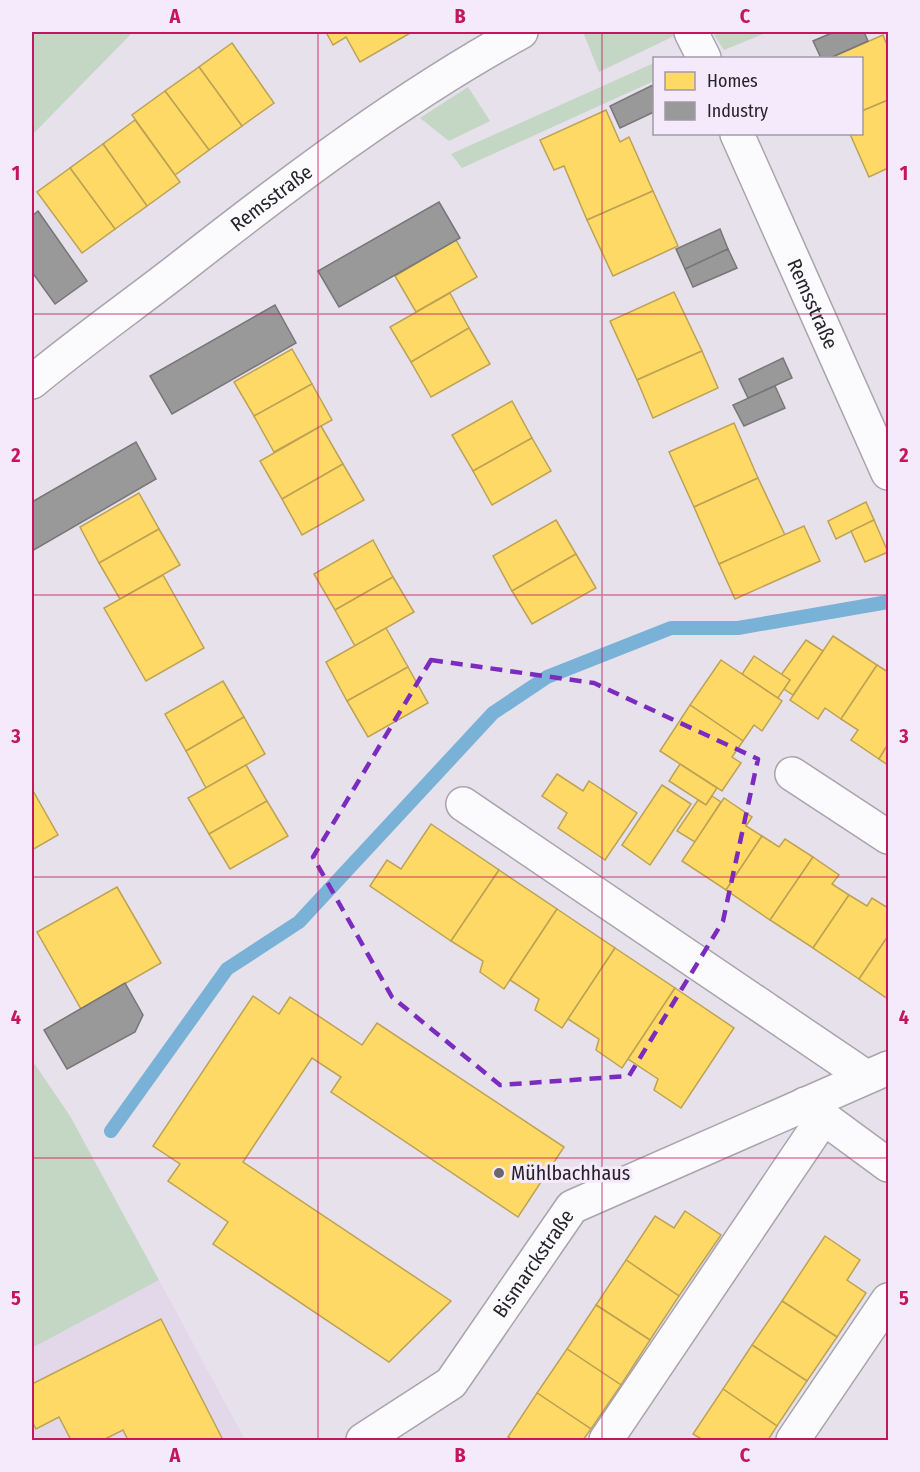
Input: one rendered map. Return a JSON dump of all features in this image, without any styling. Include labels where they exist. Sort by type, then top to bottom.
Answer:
[{"type":"street","name":"Remsstraße","points":[[32,382],[260,207],[384,118],[478,55],[521,32]]},
{"type":"street","points":[[692,32],[704,57]]},
{"type":"street","name":"Remsstraße","points":[[737,135],[888,473]]},
{"type":"street","points":[[792,774],[888,837]]},
{"type":"street","points":[[463,804],[806,1037],[877,1073]]},
{"type":"street","name":"Bismarckstraße","points":[[363,1440],[451,1383],[572,1207],[814,1111],[877,1073]]},
{"type":"street","points":[[606,1440],[814,1111],[888,1165]]},
{"type":"street","points":[[793,1440],[888,1300]]},
{"type":"highlighted area","points":[[431,660],[594,683],[758,759],[723,921],[629,1076],[500,1085],[392,997],[313,857]]},
{"type":"shaded area","points":[[159,1280],[245,1440],[32,1440],[32,1348]]},
{"type":"green space","points":[[32,32],[133,32],[32,135]]},
{"type":"green space","points":[[583,32],[671,32],[674,36],[599,72]]},
{"type":"green space","points":[[723,32],[768,32],[724,50],[714,35]]},
{"type":"green space","points":[[653,63],[653,81],[462,168],[451,154]]},
{"type":"green space","points":[[468,87],[490,121],[449,141],[420,118]]},
{"type":"green space","points":[[32,1060],[70,1116],[159,1280],[32,1348]]},
{"type":"building: Homes","points":[[326,32],[412,32],[360,62],[346,37],[333,45]]},
{"type":"building: Homes","points":[[883,35],[888,48],[888,100],[863,111],[863,57],[832,57]]},
{"type":"building: Homes","points":[[232,43],[274,103],[242,126],[199,67]]},
{"type":"building: Homes","points":[[199,67],[242,126],[209,150],[165,91]]},
{"type":"building: Homes","points":[[165,91],[209,150],[175,175],[132,115]]},
{"type":"building: Homes","points":[[888,100],[888,168],[869,177],[850,135],[863,135],[863,111]]},
{"type":"building: Homes","points":[[606,110],[620,142],[629,137],[653,191],[587,220],[564,166],[554,170],[540,140]]},
{"type":"building: Homes","points":[[135,120],[180,182],[147,206],[103,144]]},
{"type":"building: Homes","points":[[103,144],[147,206],[115,229],[70,168]]},
{"type":"building: Homes","points":[[70,168],[115,229],[82,253],[37,192]]},
{"type":"building: Homes","points":[[653,191],[678,246],[613,276],[587,220]]},
{"type":"building: Homes","points":[[456,240],[477,277],[416,312],[395,276]]},
{"type":"building: Homes","points":[[674,292],[702,351],[637,380],[610,321]]},
{"type":"building: Homes","points":[[450,293],[469,328],[411,362],[390,327]]},
{"type":"building: Homes","points":[[469,328],[490,364],[431,397],[411,362]]},
{"type":"building: Homes","points":[[292,349],[312,384],[254,416],[234,382]]},
{"type":"building: Homes","points":[[702,351],[718,388],[653,418],[637,380]]},
{"type":"building: Homes","points":[[312,384],[332,420],[274,452],[254,416]]},
{"type":"building: Homes","points":[[512,401],[532,438],[473,471],[452,435]]},
{"type":"building: Homes","points":[[734,423],[758,478],[694,507],[669,452]]},
{"type":"building: Homes","points":[[321,426],[343,464],[282,499],[260,461]]},
{"type":"building: Homes","points":[[532,438],[551,471],[492,505],[473,471]]},
{"type":"building: Homes","points":[[343,464],[364,500],[302,535],[282,499]]},
{"type":"building: Homes","points":[[758,478],[785,535],[719,564],[694,507]]},
{"type":"building: Homes","points":[[139,493],[159,529],[99,563],[80,527]]},
{"type":"building: Homes","points":[[866,502],[874,520],[836,539],[828,521]]},
{"type":"building: Homes","points":[[556,520],[576,554],[512,591],[493,556]]},
{"type":"building: Homes","points":[[874,520],[888,552],[865,562],[851,531]]},
{"type":"building: Homes","points":[[804,526],[820,561],[735,599],[719,564]]},
{"type":"building: Homes","points":[[159,529],[180,565],[120,599],[99,563]]},
{"type":"building: Homes","points":[[373,540],[393,577],[335,610],[314,574]]},
{"type":"building: Homes","points":[[576,554],[596,588],[532,624],[512,591]]},
{"type":"building: Homes","points":[[163,575],[204,648],[146,681],[104,608]]},
{"type":"building: Homes","points":[[393,577],[414,612],[355,646],[335,610]]},
{"type":"building: Homes","points":[[386,628],[408,667],[347,701],[326,662]]},
{"type":"building: Homes","points":[[833,636],[877,665],[841,719],[825,708],[818,719],[790,700]]},
{"type":"building: Homes","points":[[806,640],[823,651],[793,695],[784,689],[790,680],[781,675]]},
{"type":"building: Homes","points":[[754,656],[790,680],[778,698],[742,674]]},
{"type":"building: Homes","points":[[721,660],[782,701],[762,731],[754,725],[743,741],[690,705]]},
{"type":"building: Homes","points":[[877,665],[888,672],[888,744],[879,759],[851,740],[858,730],[841,719]]},
{"type":"building: Homes","points":[[408,667],[428,703],[368,737],[347,701]]},
{"type":"building: Homes","points":[[223,681],[244,717],[186,751],[165,714]]},
{"type":"building: Homes","points":[[690,705],[743,741],[732,757],[741,763],[722,791],[660,751]]},
{"type":"building: Homes","points":[[244,717],[265,754],[206,788],[186,751]]},
{"type":"building: Homes","points":[[888,744],[888,765],[879,759]]},
{"type":"building: Homes","points":[[680,764],[717,788],[706,805],[669,781]]},
{"type":"building: Homes","points":[[246,765],[267,801],[209,834],[188,798]]},
{"type":"building: Homes","points":[[557,774],[583,791],[589,781],[637,813],[605,860],[558,828],[567,813],[542,796]]},
{"type":"building: Homes","points":[[662,785],[691,804],[650,865],[622,845]]},
{"type":"building: Homes","points":[[32,789],[58,835],[32,850]]},
{"type":"building: Homes","points":[[712,796],[721,802],[695,842],[677,831],[698,800],[706,805]]},
{"type":"building: Homes","points":[[724,798],[752,817],[746,826],[762,836],[726,890],[682,861]]},
{"type":"building: Homes","points":[[267,801],[288,836],[230,869],[209,834]]},
{"type":"building: Homes","points":[[431,824],[499,870],[451,941],[370,886],[387,860],[401,869]]},
{"type":"building: Homes","points":[[762,836],[779,847],[785,839],[813,857],[770,920],[726,890]]},
{"type":"building: Homes","points":[[813,857],[839,875],[832,884],[849,895],[813,948],[770,920]]},
{"type":"building: Homes","points":[[499,870],[557,909],[504,989],[480,972],[483,961],[451,941]]},
{"type":"building: Homes","points":[[117,887],[161,963],[81,1009],[37,932]]},
{"type":"building: Homes","points":[[849,895],[867,906],[872,898],[888,908],[888,936],[859,979],[813,948]]},
{"type":"building: Homes","points":[[557,909],[615,948],[562,1028],[535,1010],[539,999],[510,980]]},
{"type":"building: Homes","points":[[888,936],[888,999],[859,979]]},
{"type":"building: Homes","points":[[615,948],[675,988],[622,1068],[596,1050],[599,1039],[568,1019]]},
{"type":"building: Homes","points":[[675,988],[734,1028],[681,1108],[654,1090],[658,1079],[628,1059]]},
{"type":"building: Homes","name":"Mühlbachhaus","points":[[253,996],[279,1014],[290,997],[362,1045],[377,1023],[564,1147],[518,1217],[331,1092],[341,1077],[312,1058],[243,1162],[451,1301],[389,1362],[213,1244],[228,1222],[168,1181],[180,1164],[153,1146]]},
{"type":"building: Homes","points":[[685,1211],[721,1235],[679,1296],[626,1260],[655,1216],[674,1228]]},
{"type":"building: Homes","points":[[825,1236],[860,1260],[847,1280],[866,1293],[837,1337],[782,1301]]},
{"type":"building: Homes","points":[[626,1260],[679,1296],[650,1340],[596,1305]]},
{"type":"building: Homes","points":[[782,1301],[837,1337],[807,1381],[752,1345]]},
{"type":"building: Homes","points":[[596,1305],[650,1340],[621,1385],[567,1349]]},
{"type":"building: Homes","points":[[161,1319],[223,1440],[128,1440],[123,1430],[103,1440],[71,1440],[59,1417],[36,1429],[32,1421],[32,1384]]},
{"type":"building: Homes","points":[[752,1345],[807,1381],[777,1426],[723,1389]]},
{"type":"building: Homes","points":[[567,1349],[621,1385],[591,1429],[537,1393]]},
{"type":"building: Homes","points":[[723,1389],[777,1426],[768,1440],[703,1440],[693,1434]]},
{"type":"building: Homes","points":[[537,1393],[591,1429],[583,1440],[513,1440],[508,1437]]},
{"type":"building: Industry","points":[[834,32],[864,32],[868,41],[832,57],[821,57],[813,41]]},
{"type":"building: Industry","points":[[653,85],[653,112],[620,128],[610,106]]},
{"type":"building: Industry","points":[[439,202],[460,238],[339,307],[318,271]]},
{"type":"building: Industry","points":[[38,211],[87,281],[55,304],[32,272],[32,216]]},
{"type":"building: Industry","points":[[720,229],[728,249],[685,269],[676,249]]},
{"type":"building: Industry","points":[[728,249],[737,268],[693,287],[685,269]]},
{"type":"building: Industry","points":[[275,305],[296,343],[172,414],[150,376]]},
{"type":"building: Industry","points":[[783,358],[792,378],[748,398],[739,379]]},
{"type":"building: Industry","points":[[775,386],[785,408],[744,426],[733,405]]},
{"type":"building: Industry","points":[[136,442],[156,479],[32,551],[32,502]]},
{"type":"building: Industry","points":[[125,983],[143,1015],[135,1032],[67,1069],[44,1030]]},
{"type":"waterway","points":[[111,1131],[227,969],[299,922],[493,713],[547,677],[671,628],[738,628],[888,602]]},
{"type":"place","name":"Mühlbachhaus","points":[[499,1173]]}]
